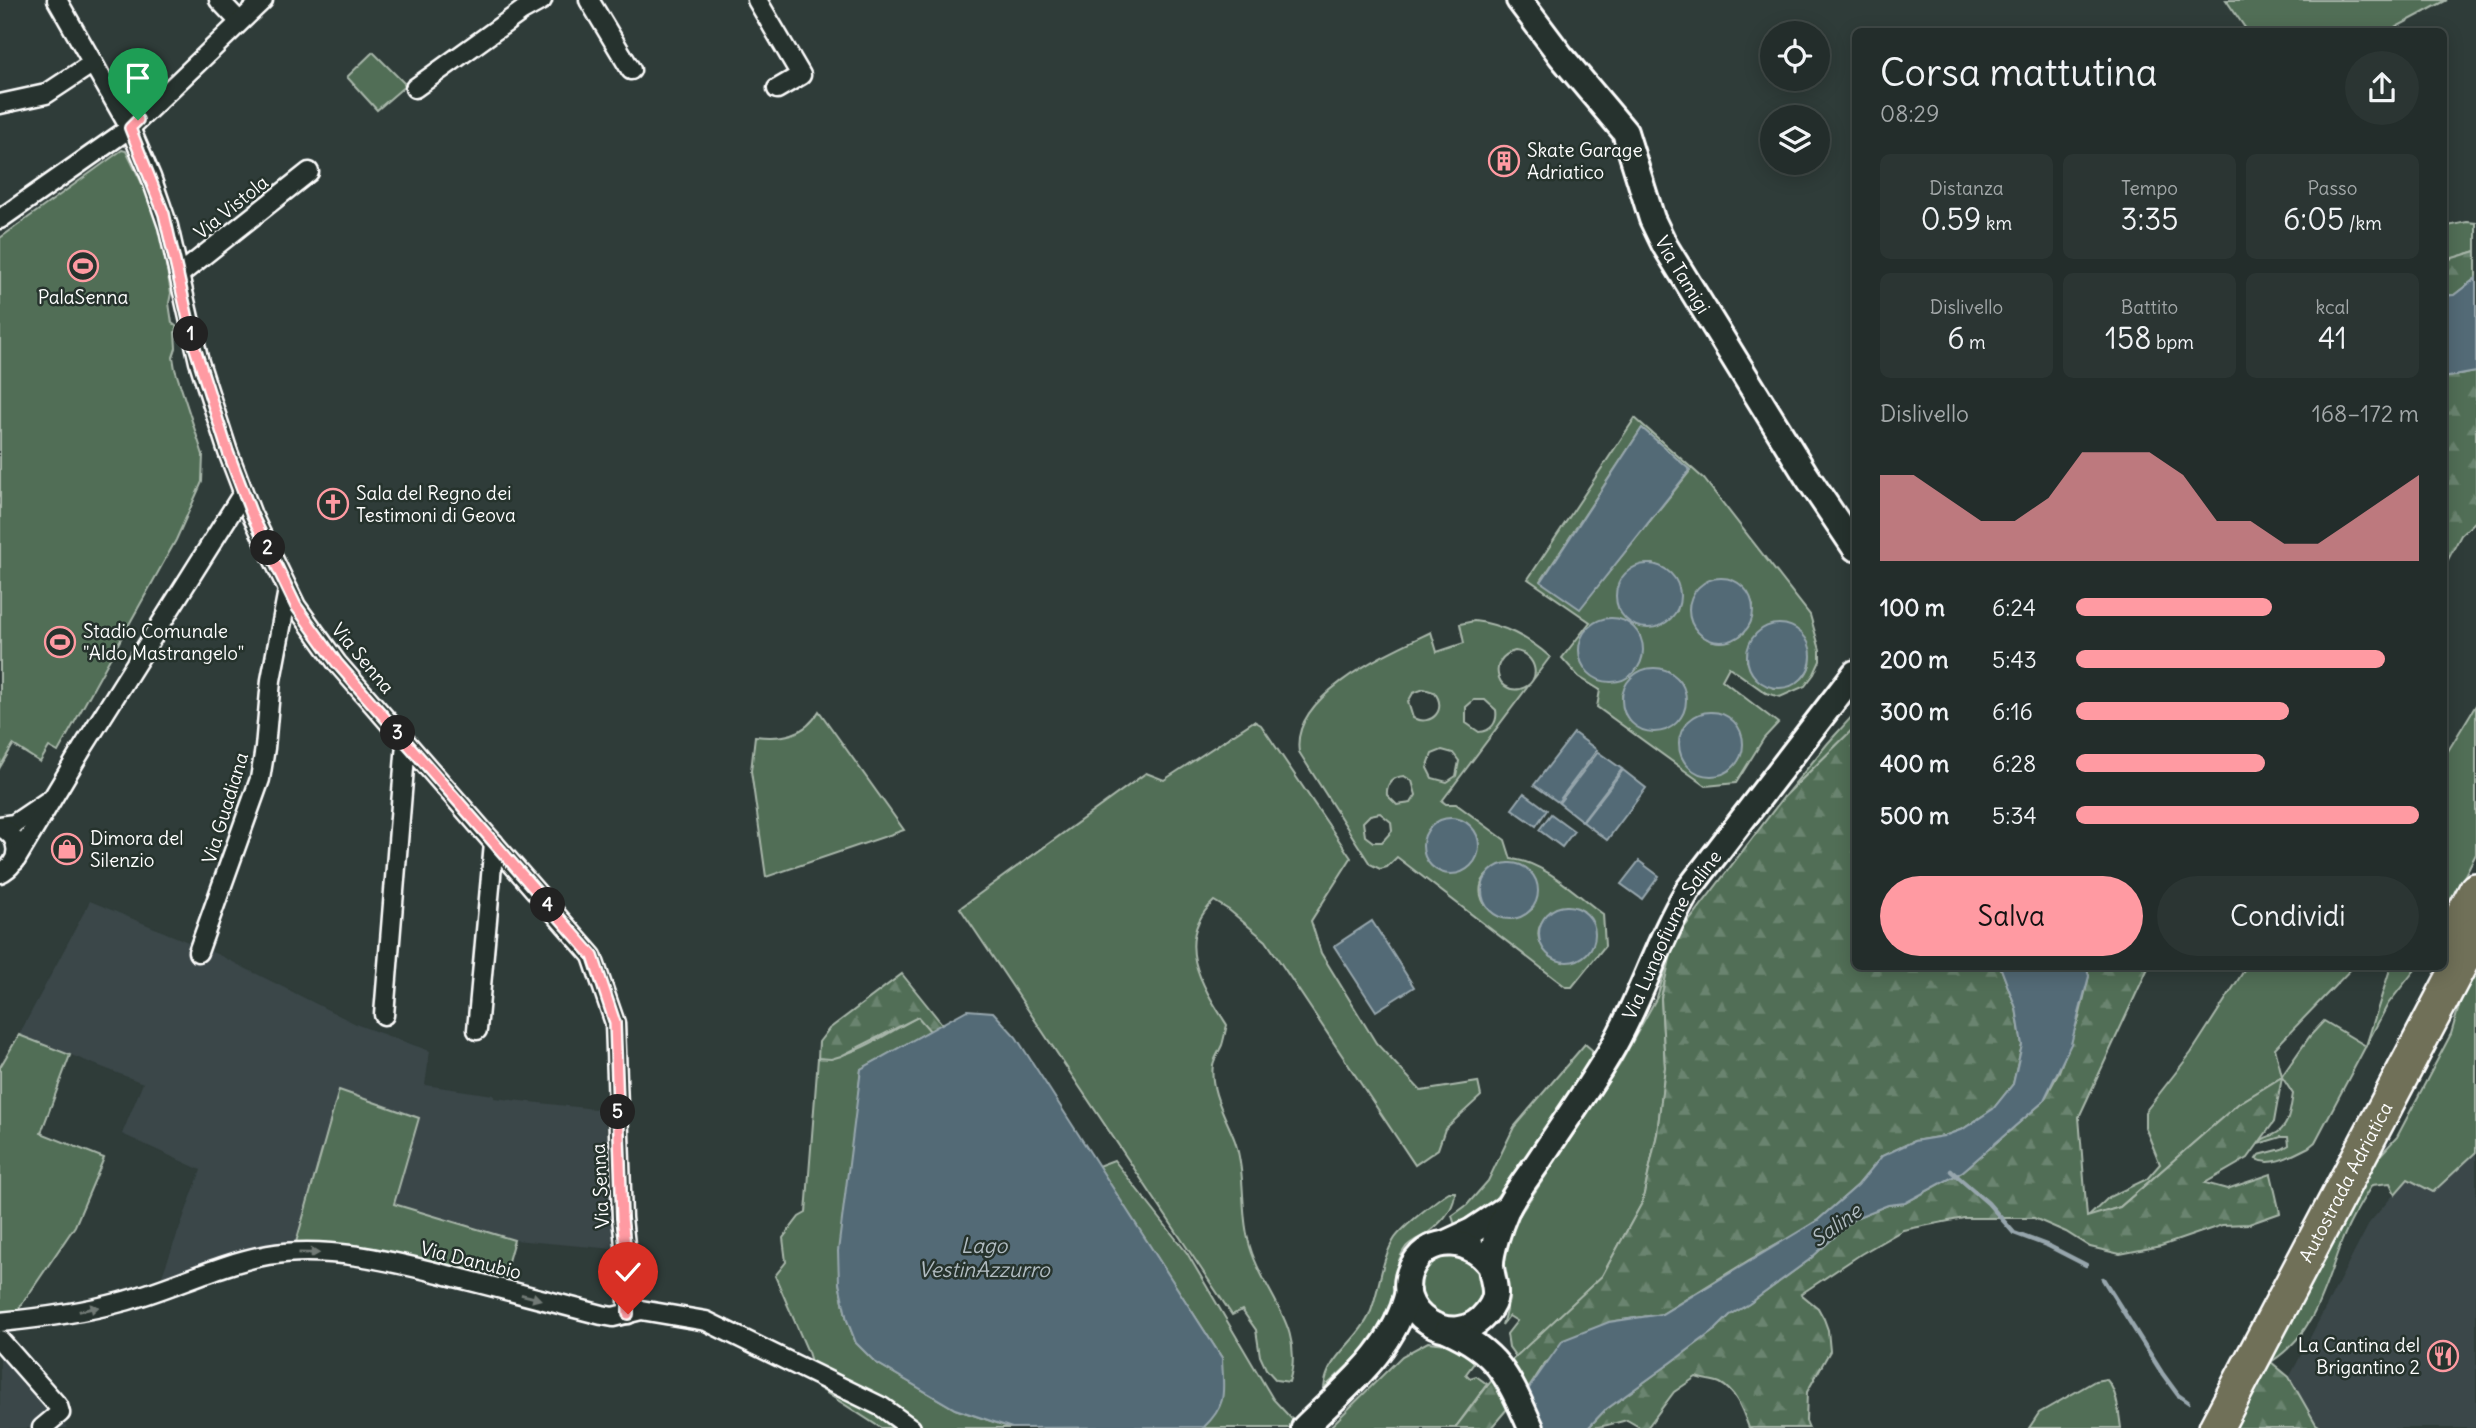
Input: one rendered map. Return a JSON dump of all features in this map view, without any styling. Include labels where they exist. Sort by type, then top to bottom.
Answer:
[{"type":"highway","points":[[2447,945],[2476,890]]},
{"type":"highway","name":"Autostrada Adriatica","points":[[2193,1428],[2246,1349],[2476,934]]},
{"type":"highway","name":"Autostrada Adriatica","points":[[2216,1428],[2246,1349],[2434,970]]},
{"type":"street","name":"Via Senna","points":[[57,0],[130,128],[164,214],[199,362],[243,493],[288,590],[321,643],[593,956],[615,1023],[628,1314]]},
{"type":"street","points":[[219,0],[239,21]]},
{"type":"street","points":[[0,219],[130,128],[263,0]]},
{"type":"street","points":[[415,88],[522,11],[542,0]]},
{"type":"street","points":[[589,0],[631,70]]},
{"type":"street","points":[[757,0],[801,75],[777,89]]},
{"type":"street","name":"Via Tamigi","points":[[1519,0],[1561,56],[1625,132],[1652,219],[1665,246],[1806,475],[1852,544]]},
{"type":"street","points":[[0,104],[46,94],[93,63]]},
{"type":"street","name":"Via Vistola","points":[[179,275],[309,172]]},
{"type":"street","points":[[0,873],[15,861],[243,493]]},
{"type":"street","name":"Via Guadiana","points":[[198,952],[260,779],[274,661],[288,590]]},
{"type":"street","name":"Via Lungofiume Saline","points":[[1491,1267],[1497,1237],[1508,1208],[1616,1041],[1639,999],[1667,927],[1688,890],[1852,677]]},
{"type":"street","points":[[384,1015],[406,743]]},
{"type":"street","points":[[0,827],[14,824],[54,797]]},
{"type":"street","points":[[0,827],[15,839],[15,861]]},
{"type":"street","points":[[477,1030],[494,843]]},
{"type":"street","name":"Via Lungofiume Saline","points":[[1446,1243],[1472,1231],[1508,1208]]},
{"type":"street","points":[[1495,1356],[1470,1341],[1430,1325],[1419,1316],[1412,1305],[1408,1282],[1414,1264],[1427,1249],[1446,1243],[1461,1244],[1476,1250],[1491,1267],[1496,1286],[1491,1306],[1495,1356],[1531,1428]]},
{"type":"street","name":"Via Danubio","points":[[0,1322],[61,1315],[122,1302],[268,1255],[304,1252],[348,1255],[408,1266],[602,1315],[613,1317],[641,1310],[706,1321],[881,1407],[911,1428]]},
{"type":"street","points":[[1304,1428],[1374,1358],[1396,1328],[1408,1292]]},
{"type":"street","points":[[1374,1358],[1406,1339],[1445,1330],[1458,1330],[1478,1322],[1491,1306]]},
{"type":"street","points":[[0,1340],[58,1406],[60,1413],[42,1428]]},
{"type":"shaded area","points":[[90,901],[219,955],[358,1025],[430,1051],[425,1085],[494,1095],[494,1098],[605,1110],[614,1249],[514,1240],[393,1204],[339,1090],[295,1246],[160,1281],[201,1170],[122,1134],[143,1083],[19,1035]]},
{"type":"shaded area","points":[[2476,1152],[2476,1428],[2322,1428],[2316,1424],[2289,1378],[2370,1222],[2407,1179],[2433,1192]]},
{"type":"shaded area","points":[[0,1356],[68,1428],[0,1428]]},
{"type":"green space","points":[[2226,0],[2447,0],[2395,28],[2245,28]]},
{"type":"green space","points":[[373,52],[406,85],[377,110],[347,77]]},
{"type":"green space","name":"Stadio Comunale \"Aldo Mastrangelo\"","points":[[122,150],[126,151],[158,216],[171,293],[169,303],[172,323],[177,331],[173,357],[203,455],[202,482],[176,540],[58,752],[49,747],[40,762],[13,745],[0,767],[0,238]]},
{"type":"green space","points":[[2476,223],[2476,251],[2447,260],[2447,226]]},
{"type":"green space","points":[[2476,251],[2476,278],[2454,295],[2447,296],[2447,260]]},
{"type":"green space","points":[[2476,372],[2476,521],[2461,535],[2447,561],[2447,377]]},
{"type":"green space","points":[[1635,418],[1704,479],[1810,615],[1820,650],[1820,661],[1805,686],[1780,697],[1766,693],[1729,667],[1722,680],[1778,723],[1764,738],[1736,783],[1706,786],[1597,707],[1600,690],[1579,677],[1562,658],[1590,622],[1528,579]],"holes":[[[1642,428],[1690,471],[1580,608],[1541,581]],[[1653,564],[1666,571],[1677,589],[1677,611],[1634,625],[1619,606],[1617,596],[1618,587],[1630,571]],[[1716,579],[1739,586],[1747,593],[1753,605],[1744,633],[1728,641],[1713,641],[1702,635],[1694,625],[1690,612],[1692,599],[1700,588]],[[1606,619],[1626,622],[1640,636],[1626,678],[1610,680],[1597,677],[1587,670],[1580,648],[1583,637],[1592,626]],[[1774,625],[1789,628],[1800,635],[1810,656],[1809,668],[1803,678],[1791,685],[1774,688],[1747,661],[1751,643],[1762,630]],[[1668,671],[1682,685],[1685,704],[1639,728],[1625,714],[1622,695]]]},
{"type":"green space","points":[[1474,621],[1505,629],[1524,638],[1550,657],[1532,680],[1535,675],[1532,662],[1522,653],[1515,651],[1501,661],[1498,674],[1505,686],[1520,689],[1532,682],[1442,801],[1456,804],[1505,840],[1511,859],[1523,861],[1548,873],[1603,914],[1605,946],[1572,987],[1566,987],[1397,857],[1387,867],[1380,869],[1370,864],[1299,752],[1300,731],[1310,712],[1326,694],[1346,678],[1391,651],[1431,632],[1437,652],[1464,643],[1460,624]],"holes":[[[1424,689],[1434,692],[1438,698],[1439,710],[1432,718],[1420,720],[1413,718],[1408,702],[1413,693]],[[1474,700],[1485,700],[1496,710],[1495,722],[1487,730],[1479,732],[1466,723],[1466,707]],[[1442,750],[1453,753],[1459,761],[1456,776],[1447,782],[1432,778],[1427,768],[1432,754]],[[1404,776],[1412,781],[1416,795],[1411,803],[1397,805],[1387,795],[1389,784]],[[1380,813],[1391,822],[1392,831],[1382,842],[1373,842],[1365,836],[1363,822],[1370,815]],[[1509,863],[1526,868],[1532,909],[1521,916],[1510,918],[1491,911],[1484,904],[1481,895],[1481,886],[1490,873]],[[1566,906],[1583,911],[1563,962],[1547,952],[1540,941],[1539,928],[1550,915]]]},
{"type":"green space","points":[[2476,705],[2476,854],[2447,909],[2447,752]]},
{"type":"green space","points":[[819,711],[904,830],[766,877],[751,771],[755,736],[783,736],[800,731]]},
{"type":"green space","points":[[1852,716],[1852,730],[1783,798]]},
{"type":"green space","points":[[1254,721],[1261,725],[1351,858],[1311,921],[1321,953],[1376,1043],[1421,1091],[1478,1082],[1481,1096],[1445,1129],[1438,1149],[1415,1165],[1266,941],[1214,901],[1202,916],[1195,932],[1193,948],[1196,964],[1201,980],[1227,1025],[1212,1075],[1219,1104],[1239,1155],[1246,1225],[1252,1253],[1289,1330],[1293,1363],[1289,1382],[1276,1380],[1266,1369],[1260,1356],[1256,1330],[1242,1310],[1232,1315],[960,908],[1146,773],[1164,780]]},
{"type":"green space","points":[[1852,730],[1852,970],[2002,970],[2016,1008],[2022,1045],[2013,1084],[1993,1109],[1963,1129],[1944,1136],[1914,1141],[1882,1156],[1858,1185],[1818,1220],[1662,1314],[1609,1322],[1545,1363],[1527,1391],[1511,1361],[1602,1276],[1642,1203],[1657,1134],[1665,1067],[1661,998],[1674,941],[1783,798]]},
{"type":"green space","points":[[1674,941],[1661,998],[1665,1067],[1657,1134],[1642,1203],[1602,1276],[1516,1357],[1509,1347],[1507,1334],[1517,1321],[1509,1316],[1502,1325],[1509,1300],[1504,1261],[1508,1242],[1517,1219],[1620,1064],[1657,997]]},
{"type":"green space","points":[[2476,961],[2476,1152],[2433,1192],[2408,1179],[2395,1194],[2390,1183],[2372,1185],[2341,1243],[2323,1293],[2308,1324],[2286,1351],[2271,1362],[2365,1172],[2397,1137],[2451,1034],[2467,979]]},
{"type":"green space","points":[[2087,970],[2147,970],[2079,1117],[2087,1217],[2120,1207],[2238,1104],[2282,1077],[2274,1122],[2248,1158],[2205,1183],[2227,1189],[2271,1174],[2280,1213],[2249,1224],[2222,1225],[2161,1246],[2120,1254],[2090,1247],[2066,1232],[2034,1218],[1964,1218],[1903,1230],[1801,1294],[1818,1308],[1824,1319],[1830,1351],[1807,1392],[1806,1421],[1809,1428],[1749,1428],[1739,1403],[1726,1387],[1696,1377],[1674,1392],[1647,1428],[1641,1428],[1627,1420],[1588,1428],[1604,1411],[1716,1329],[1730,1315],[1809,1260],[1855,1218],[1888,1205],[1905,1203],[1962,1172],[2043,1102],[2058,1074],[2079,1018],[2089,976]]},
{"type":"green space","points":[[2244,970],[2350,970],[2275,1048],[2282,1076],[2324,1021],[2366,1046],[2315,1142],[2283,1159],[2269,1162],[2256,1159],[2259,1155],[2289,1145],[2288,1137],[2258,1144],[2264,1138],[2279,1132],[2288,1118],[2293,1094],[2282,1077],[2238,1104],[2120,1207],[2087,1218],[2109,1197],[2147,1179],[2160,1164],[2145,1127],[2145,1112],[2191,1053]]},
{"type":"green space","points":[[2390,970],[2415,970],[2388,1004],[2366,1045]]},
{"type":"green space","points":[[902,974],[942,1024],[930,1031],[918,1017],[841,1056],[831,1059],[818,1058],[819,1042],[829,1029]]},
{"type":"green space","points":[[919,1016],[930,1031],[861,1069],[839,1283],[847,1320],[856,1343],[875,1362],[955,1409],[1012,1428],[881,1428],[819,1388],[808,1352],[775,1276],[786,1262],[783,1238],[799,1217],[806,1213],[818,1058],[830,1058],[856,1050]]},
{"type":"green space","points":[[19,1035],[70,1055],[41,1133],[104,1158],[75,1226],[16,1313],[0,1312],[0,1067]]},
{"type":"green space","points":[[1585,1044],[1592,1050],[1592,1057],[1581,1079],[1493,1202],[1455,1225],[1452,1216],[1467,1205],[1488,1181],[1514,1127]]},
{"type":"green space","points":[[339,1090],[419,1118],[394,1204],[514,1240],[501,1286],[295,1246]]},
{"type":"green space","points":[[1114,1160],[1187,1253],[1273,1399],[1300,1428],[1202,1428],[1222,1358],[1098,1166]]},
{"type":"green space","points":[[1449,1192],[1455,1192],[1447,1215],[1429,1232],[1408,1245],[1402,1254],[1392,1301],[1378,1332],[1324,1388],[1330,1367],[1369,1316],[1386,1256],[1395,1238]]},
{"type":"green space","points":[[1452,1251],[1479,1265],[1484,1294],[1480,1303],[1465,1316],[1445,1319],[1427,1309],[1417,1291],[1425,1263]]},
{"type":"green space","points":[[1428,1342],[1456,1345],[1477,1359],[1466,1374],[1470,1378],[1476,1376],[1487,1384],[1455,1428],[1329,1428],[1402,1356]]},
{"type":"green space","points":[[2271,1362],[2289,1377],[2316,1424],[2322,1428],[2235,1428]]},
{"type":"green space","points":[[2106,1379],[2115,1395],[2121,1428],[2029,1428],[2039,1413],[2095,1381]]},
{"type":"green space","points":[[1492,1380],[1507,1409],[1491,1428],[1455,1428]]},
{"type":"water","points":[[2476,278],[2476,372],[2447,377],[2447,296],[2454,295]]},
{"type":"water","points":[[1642,428],[1690,470],[1580,609],[1541,582]]},
{"type":"water","points":[[1648,564],[1666,570],[1674,578],[1680,596],[1674,614],[1666,622],[1648,628],[1630,622],[1622,614],[1616,596],[1622,578],[1630,570]]},
{"type":"water","points":[[1721,578],[1739,584],[1747,592],[1753,610],[1747,628],[1739,636],[1721,642],[1703,636],[1695,628],[1689,610],[1695,592],[1703,584]]},
{"type":"water","points":[[1611,618],[1629,624],[1637,632],[1643,650],[1637,668],[1629,676],[1611,682],[1593,676],[1585,668],[1579,650],[1585,632],[1593,624]]},
{"type":"water","points":[[1779,624],[1797,630],[1805,638],[1811,656],[1805,674],[1797,682],[1779,688],[1761,682],[1753,674],[1747,656],[1753,638],[1761,630]]},
{"type":"water","points":[[1654,668],[1672,674],[1680,682],[1686,700],[1680,718],[1672,726],[1654,732],[1636,726],[1628,718],[1622,700],[1628,682],[1636,674]]},
{"type":"water","points":[[1711,712],[1729,718],[1737,726],[1743,744],[1737,762],[1729,770],[1711,776],[1693,770],[1685,762],[1679,744],[1685,726],[1693,718]]},
{"type":"water","points":[[1574,733],[1597,750],[1558,802],[1534,785]]},
{"type":"water","points":[[1598,752],[1622,769],[1582,821],[1559,803]]},
{"type":"water","points":[[1623,770],[1646,788],[1607,840],[1583,822]]},
{"type":"water","points":[[1524,793],[1547,810],[1536,826],[1512,809]]},
{"type":"water","points":[[1551,814],[1574,831],[1562,847],[1539,830]]},
{"type":"water","points":[[1451,818],[1462,820],[1471,826],[1477,835],[1477,857],[1471,866],[1462,872],[1451,874],[1440,872],[1431,866],[1425,857],[1423,846],[1425,835],[1431,826],[1440,820]]},
{"type":"water","points":[[1639,861],[1659,876],[1642,899],[1621,884]]},
{"type":"water","points":[[1510,863],[1521,865],[1530,871],[1536,880],[1536,902],[1530,911],[1521,917],[1510,919],[1499,917],[1490,911],[1484,902],[1482,891],[1484,880],[1490,871],[1499,865]]},
{"type":"water","points":[[1567,906],[1578,908],[1587,914],[1593,923],[1593,945],[1587,954],[1578,960],[1567,962],[1556,960],[1547,954],[1541,945],[1539,934],[1541,923],[1547,914],[1556,908]]},
{"type":"water","points":[[1372,921],[1414,987],[1376,1011],[1334,946]]},
{"type":"water","name":"Saline","points":[[2002,970],[2087,970],[2089,976],[2071,1044],[2043,1102],[1962,1172],[1905,1203],[1888,1205],[1855,1218],[1809,1260],[1730,1315],[1716,1329],[1604,1411],[1588,1428],[1544,1428],[1527,1391],[1563,1340],[1609,1322],[1662,1314],[1818,1220],[1858,1185],[1882,1156],[1914,1141],[1944,1136],[1963,1129],[1993,1109],[2013,1084],[2022,1045],[2016,1008]]},
{"type":"water","name":"Lago VestinAzzurro","points":[[967,1010],[993,1012],[1016,1037],[1222,1358],[1223,1396],[1218,1411],[1204,1427],[1012,1428],[955,1409],[875,1362],[856,1343],[847,1320],[839,1283],[838,1251],[861,1069]]},
{"type":"waterway","points":[[1951,1171],[1988,1203],[2014,1233],[2049,1246],[2086,1265]]},
{"type":"waterway","points":[[2103,1279],[2162,1373],[2178,1395],[2188,1402]]},
{"type":"place","name":"Skate Garage Adriatico","points":[[1504,161]]},
{"type":"place","name":"PalaSenna","points":[[83,266]]},
{"type":"place","name":"Sala del Regno dei Testimoni di Geova","points":[[333,504]]},
{"type":"place","name":"Stadio Comunale \"Aldo Mastrangelo\"","points":[[60,642]]},
{"type":"place","name":"Dimora del Silenzio","points":[[67,849]]},
{"type":"place","name":"La Cantina del Brigantino 2","points":[[2443,1356]]},
{"type":"route","points":[[138,120],[130,128],[172,240],[190,329],[204,381],[243,493],[296,606],[337,663],[593,956],[615,1023],[628,1314]]}]
